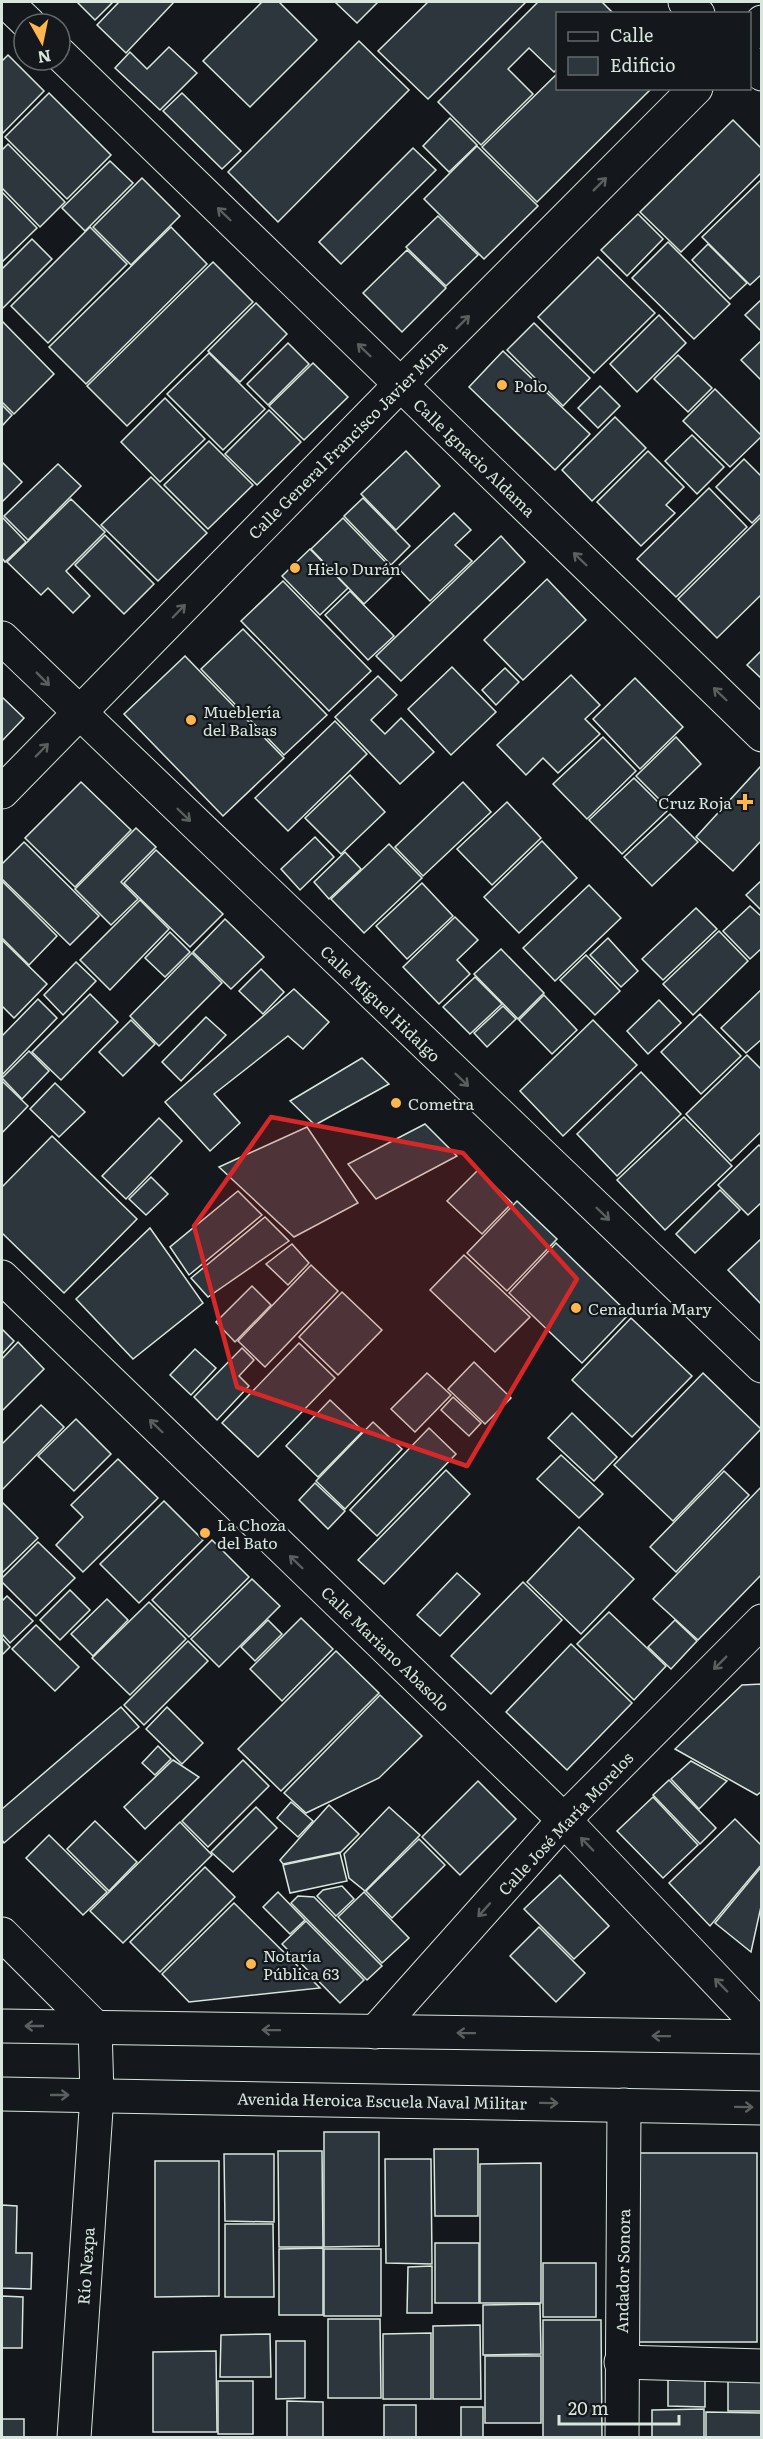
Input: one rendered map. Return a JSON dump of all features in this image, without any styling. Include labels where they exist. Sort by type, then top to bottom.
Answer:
[{"type":"street","points":[[751,34],[762,22]]},
{"type":"street","points":[[751,63],[762,74]]},
{"type":"street","name":"Calle Ignacio Aldama","points":[[72,66],[762,735]]},
{"type":"street","name":"Calle General Francisco Javier Mina","points":[[2,792],[400,385],[694,90]]},
{"type":"street","name":"Calle Miguel Hidalgo","points":[[2,638],[78,714],[762,1366]]},
{"type":"street","name":"Calle Mariano Abasolo","points":[[2,1277],[564,1820],[762,2028]]},
{"type":"street","name":"Calle José María Morelos","points":[[375,2032],[564,1820],[762,1621]]},
{"type":"street","points":[[2,1934],[95,2027]]},
{"type":"street","points":[[2,2026],[762,2037]]},
{"type":"street","name":"Río Nexpa","points":[[74,2438],[97,2095],[95,2027]]},
{"type":"street","name":"Avenida Heroica Escuela Naval Militar","points":[[2,2094],[762,2108]]},
{"type":"street","name":"Andador Sonora","points":[[622,2438],[624,2105]]},
{"type":"street","points":[[621,2362],[762,2366]]},
{"type":"highlighted area","points":[[271,1117],[463,1153],[577,1279],[467,1466],[237,1387],[194,1226]]},
{"type":"building","points":[[77,2],[113,2],[95,20]]},
{"type":"building","points":[[119,2],[174,2],[126,53],[97,25]]},
{"type":"building","points":[[262,2],[279,2],[317,40],[250,107],[203,61]]},
{"type":"building","points":[[335,2],[378,2],[357,23]]},
{"type":"building","points":[[428,2],[526,2],[428,99],[378,51]]},
{"type":"building","points":[[538,2],[602,2],[612,12],[556,12],[556,70],[554,72],[529,48],[508,69],[533,94],[481,145],[438,102]]},
{"type":"building","points":[[359,41],[409,90],[278,222],[228,172]]},
{"type":"building","points":[[169,47],[197,73],[160,110],[115,68],[130,52],[147,69]]},
{"type":"building","points":[[8,55],[12,59],[12,72],[25,72],[44,91],[2,134],[2,61]]},
{"type":"building","points":[[556,75],[556,90],[650,90],[537,202],[482,147]]},
{"type":"building","points":[[49,93],[111,155],[67,199],[5,137]]},
{"type":"building","points":[[182,93],[241,151],[222,169],[163,111]]},
{"type":"building","points":[[450,118],[477,145],[449,172],[423,146]]},
{"type":"building","points":[[733,120],[762,149],[762,172],[681,252],[640,212]]},
{"type":"building","points":[[8,144],[65,202],[40,227],[2,188],[2,150]]},
{"type":"building","points":[[477,146],[538,206],[484,259],[424,199]]},
{"type":"building","points":[[413,148],[436,170],[341,264],[319,242]]},
{"type":"building","points":[[110,161],[133,183],[85,231],[62,208]]},
{"type":"building","points":[[142,178],[180,216],[131,265],[93,227]]},
{"type":"building","points":[[762,179],[762,274],[750,285],[702,237]]},
{"type":"building","points":[[2,192],[37,228],[2,262]]},
{"type":"building","points":[[638,214],[663,239],[627,276],[601,250]]},
{"type":"building","points":[[438,216],[478,255],[446,286],[406,247]]},
{"type":"building","points":[[90,227],[127,264],[48,343],[11,306]]},
{"type":"building","points":[[171,227],[207,264],[86,384],[49,347]]},
{"type":"building","points":[[32,239],[52,259],[2,309],[2,269]]},
{"type":"building","points":[[668,242],[730,304],[694,339],[632,278]]},
{"type":"building","points":[[708,244],[747,283],[730,299],[692,260]]},
{"type":"building","points":[[407,250],[446,288],[402,332],[363,293]]},
{"type":"building","points":[[598,257],[655,313],[594,373],[538,317]]},
{"type":"building","points":[[213,262],[253,302],[127,426],[87,386]]},
{"type":"building","points":[[762,299],[762,332],[745,315]]},
{"type":"building","points":[[256,303],[287,334],[240,382],[208,351]]},
{"type":"building","points":[[659,315],[686,343],[637,392],[610,364]]},
{"type":"building","points":[[2,321],[54,374],[14,414],[2,402]]},
{"type":"building","points":[[534,323],[590,378],[563,406],[507,350]]},
{"type":"building","points":[[762,340],[762,381],[741,360]]},
{"type":"building","points":[[288,343],[309,364],[268,405],[247,384]]},
{"type":"building","points":[[503,351],[590,434],[555,470],[469,387]]},
{"type":"building","points":[[209,353],[265,409],[223,450],[167,394]]},
{"type":"building","points":[[678,355],[712,388],[688,412],[654,379]]},
{"type":"building","points":[[313,363],[348,397],[304,440],[269,406]]},
{"type":"building","points":[[600,386],[620,406],[598,428],[578,408]]},
{"type":"building","points":[[715,389],[762,436],[730,467],[683,421]]},
{"type":"building","points":[[165,398],[205,439],[160,482],[121,442]]},
{"type":"building","points":[[2,405],[12,415],[2,426]]},
{"type":"building","points":[[269,410],[301,442],[257,485],[225,454]]},
{"type":"building","points":[[615,417],[646,448],[592,501],[562,470]]},
{"type":"building","points":[[692,435],[724,467],[697,494],[665,461]]},
{"type":"building","points":[[209,441],[253,485],[208,529],[164,485]]},
{"type":"building","points":[[406,451],[440,486],[396,530],[361,494]]},
{"type":"building","points":[[648,451],[684,487],[666,505],[675,513],[641,546],[597,502]]},
{"type":"building","points":[[744,459],[762,477],[762,513],[752,523],[716,487]]},
{"type":"building","points":[[2,462],[22,482],[2,502]]},
{"type":"building","points":[[58,464],[81,486],[28,540],[4,516]]},
{"type":"building","points":[[151,477],[207,533],[158,581],[101,525]]},
{"type":"building","points":[[709,488],[747,527],[676,597],[637,559]]},
{"type":"building","points":[[363,498],[410,546],[391,565],[344,516]]},
{"type":"building","points":[[71,499],[105,532],[66,571],[90,596],[73,613],[48,588],[41,595],[7,562]]},
{"type":"building","points":[[454,513],[471,530],[455,545],[472,561],[430,601],[397,567]]},
{"type":"building","points":[[762,516],[762,594],[717,638],[678,599]]},
{"type":"building","points":[[2,517],[26,542],[5,562],[2,558]]},
{"type":"building","points":[[343,518],[396,573],[364,604],[311,549]]},
{"type":"building","points":[[105,535],[154,584],[124,614],[75,565]]},
{"type":"building","points":[[501,536],[525,562],[401,681],[376,656]]},
{"type":"building","points":[[310,549],[348,588],[320,615],[282,576]]},
{"type":"building","points":[[547,579],[586,620],[523,680],[484,640]]},
{"type":"building","points":[[283,581],[371,671],[329,711],[241,621]]},
{"type":"building","points":[[350,591],[394,636],[368,660],[325,615]]},
{"type":"building","points":[[243,629],[327,715],[284,755],[201,669]]},
{"type":"building","points":[[762,650],[762,679],[747,665]]},
{"type":"building","points":[[185,656],[284,758],[223,816],[124,714]]},
{"type":"building","points":[[452,667],[496,712],[451,755],[408,709]]},
{"type":"building","points":[[505,668],[519,682],[496,705],[482,690]]},
{"type":"building","points":[[571,675],[600,705],[585,719],[600,734],[558,773],[543,758],[526,775],[497,745]]},
{"type":"building","points":[[378,676],[397,695],[371,720],[385,734],[401,718],[434,752],[400,784],[335,717]]},
{"type":"building","points":[[635,678],[683,727],[640,769],[593,719]]},
{"type":"building","points":[[2,697],[24,718],[2,741]]},
{"type":"building","points":[[335,721],[367,754],[288,831],[255,798]]},
{"type":"building","points":[[603,737],[636,771],[587,819],[553,784]]},
{"type":"building","points":[[676,737],[701,764],[662,802],[636,776]]},
{"type":"building","name":"Cruz Roja","points":[[761,766],[762,840],[733,871],[696,837]]},
{"type":"building","points":[[350,775],[385,812],[341,854],[305,818]]},
{"type":"building","points":[[634,778],[667,811],[622,854],[589,820]]},
{"type":"building","points":[[81,782],[131,830],[75,887],[25,838]]},
{"type":"building","points":[[463,782],[491,812],[423,876],[395,847]]},
{"type":"building","points":[[507,802],[541,838],[492,885],[457,849]]},
{"type":"building","points":[[670,814],[698,842],[652,886],[624,857]]},
{"type":"building","points":[[136,828],[156,847],[121,882],[138,899],[111,925],[75,889]]},
{"type":"building","points":[[315,837],[334,857],[300,890],[281,869]]},
{"type":"building","points":[[542,841],[577,878],[519,933],[484,897]]},
{"type":"building","points":[[24,842],[99,916],[70,945],[2,879],[2,864]]},
{"type":"building","points":[[389,844],[422,878],[364,933],[331,899]]},
{"type":"building","points":[[156,850],[223,914],[190,947],[124,883]]},
{"type":"building","points":[[345,852],[361,869],[329,899],[314,882]]},
{"type":"building","points":[[762,880],[762,911],[746,895]]},
{"type":"building","points":[[2,881],[57,936],[29,965],[2,938]]},
{"type":"building","points":[[422,883],[453,916],[407,959],[376,926]]},
{"type":"building","points":[[589,885],[621,918],[555,981],[523,948]]},
{"type":"building","points":[[140,900],[169,929],[110,990],[80,960]]},
{"type":"building","points":[[750,906],[762,917],[762,948],[750,959],[723,931]]},
{"type":"building","points":[[696,908],[717,929],[663,980],[642,959]]},
{"type":"building","points":[[455,917],[478,940],[457,960],[470,974],[439,1004],[403,967]]},
{"type":"building","points":[[225,919],[264,957],[231,989],[193,952]]},
{"type":"building","points":[[719,931],[748,961],[693,1015],[663,984]]},
{"type":"building","points":[[170,932],[190,952],[165,977],[145,958]]},
{"type":"building","points":[[608,938],[638,971],[621,987],[590,955]]},
{"type":"building","points":[[2,940],[47,984],[14,1018],[2,1006]]},
{"type":"building","points":[[501,949],[544,993],[518,1019],[474,974]]},
{"type":"building","points":[[192,953],[222,983],[159,1046],[130,1016]]},
{"type":"building","points":[[586,955],[620,991],[595,1015],[560,980]]},
{"type":"building","points":[[76,962],[96,981],[63,1015],[44,995]]},
{"type":"building","points":[[261,969],[284,992],[263,1014],[239,991]]},
{"type":"building","points":[[475,977],[502,1004],[470,1034],[443,1007]]},
{"type":"building","points":[[294,989],[329,1022],[303,1049],[288,1036],[214,1094],[240,1123],[210,1151],[165,1102]]},
{"type":"building","points":[[762,989],[762,1039],[746,1053],[721,1028]]},
{"type":"building","points":[[90,994],[118,1022],[61,1080],[32,1052]]},
{"type":"building","points":[[544,995],[577,1030],[552,1054],[519,1020]]},
{"type":"building","points":[[38,999],[57,1018],[2,1075],[2,1036]]},
{"type":"building","points":[[659,1000],[681,1023],[648,1054],[627,1031]]},
{"type":"building","points":[[503,1006],[516,1019],[487,1047],[474,1033]]},
{"type":"building","points":[[700,1014],[741,1056],[701,1094],[661,1052]]},
{"type":"building","points":[[206,1017],[226,1035],[181,1081],[162,1062]]},
{"type":"building","points":[[131,1020],[155,1044],[123,1076],[99,1052]]},
{"type":"building","points":[[593,1020],[637,1065],[563,1136],[520,1091]]},
{"type":"building","points":[[29,1051],[49,1071],[22,1099],[2,1078]]},
{"type":"building","points":[[747,1055],[762,1070],[762,1131],[731,1161],[686,1114]]},
{"type":"building","points":[[362,1058],[389,1084],[315,1125],[290,1101]]},
{"type":"building","points":[[641,1072],[681,1114],[617,1176],[577,1134]]},
{"type":"building","points":[[2,1081],[28,1106],[2,1133]]},
{"type":"building","points":[[55,1083],[85,1112],[59,1137],[30,1109]]},
{"type":"building","points":[[684,1117],[732,1166],[665,1230],[617,1180]]},
{"type":"building","points":[[159,1118],[182,1141],[126,1199],[102,1176]]},
{"type":"building","points":[[425,1124],[457,1156],[376,1199],[348,1164]]},
{"type":"building","points":[[307,1127],[358,1203],[294,1237],[219,1167]]},
{"type":"building","points":[[52,1136],[137,1219],[64,1293],[2,1233],[2,1187]]},
{"type":"building","points":[[759,1145],[762,1148],[762,1202],[748,1215],[718,1185]]},
{"type":"building","points":[[478,1170],[512,1203],[482,1234],[447,1201]]},
{"type":"building","points":[[151,1177],[168,1194],[146,1215],[129,1199]]},
{"type":"building","points":[[720,1190],[740,1210],[695,1253],[676,1234]]},
{"type":"building","points":[[238,1191],[262,1215],[189,1275],[170,1247]]},
{"type":"building","points":[[517,1201],[557,1239],[507,1291],[467,1253]]},
{"type":"building","points":[[265,1217],[289,1241],[208,1297],[191,1278]]},
{"type":"building","points":[[150,1228],[203,1303],[133,1359],[76,1299]]},
{"type":"building","points":[[762,1238],[762,1304],[761,1304],[728,1270]]},
{"type":"building","points":[[556,1243],[629,1314],[582,1363],[509,1293]]},
{"type":"building","points":[[292,1244],[309,1263],[288,1285],[266,1264]]},
{"type":"building","points":[[464,1255],[530,1317],[495,1352],[430,1290]]},
{"type":"building","points":[[311,1265],[338,1291],[265,1367],[238,1341]]},
{"type":"building","points":[[252,1286],[271,1305],[235,1342],[216,1322]]},
{"type":"building","points":[[342,1292],[382,1330],[338,1375],[299,1337]]},
{"type":"building","points":[[631,1318],[692,1376],[632,1437],[572,1380]]},
{"type":"building","points":[[2,1329],[14,1341],[2,1354]]},
{"type":"building","points":[[18,1342],[44,1369],[2,1411],[2,1359]]},
{"type":"building","points":[[299,1343],[335,1378],[258,1457],[222,1423]]},
{"type":"building","points":[[242,1348],[254,1360],[239,1376],[249,1386],[217,1420],[194,1397]]},
{"type":"building","points":[[195,1349],[216,1368],[191,1395],[170,1375]]},
{"type":"building","points":[[474,1362],[511,1398],[485,1424],[448,1389]]},
{"type":"building","points":[[427,1373],[451,1395],[415,1432],[391,1409]]},
{"type":"building","points":[[703,1373],[761,1429],[673,1521],[614,1465]]},
{"type":"building","points":[[453,1397],[481,1423],[469,1436],[441,1410]]},
{"type":"building","points":[[330,1400],[363,1431],[318,1477],[286,1446]]},
{"type":"building","points":[[41,1405],[64,1427],[2,1490],[2,1444]]},
{"type":"building","points":[[572,1413],[617,1457],[594,1481],[548,1438]]},
{"type":"building","points":[[76,1419],[111,1454],[74,1491],[38,1456]]},
{"type":"building","points":[[373,1422],[402,1449],[345,1509],[316,1481]]},
{"type":"building","points":[[429,1428],[456,1454],[377,1536],[350,1510]]},
{"type":"building","points":[[561,1455],[603,1494],[579,1518],[537,1479]]},
{"type":"building","points":[[118,1459],[158,1498],[83,1572],[56,1545],[83,1517],[71,1505]]},
{"type":"building","points":[[446,1470],[470,1494],[384,1584],[358,1560]]},
{"type":"building","points":[[724,1471],[749,1495],[676,1572],[650,1547]]},
{"type":"building","points":[[315,1483],[345,1511],[328,1529],[299,1500]]},
{"type":"building","points":[[762,1486],[762,1574],[698,1640],[653,1599]]},
{"type":"building","points":[[164,1501],[203,1540],[139,1603],[100,1564]]},
{"type":"building","points":[[2,1502],[38,1538],[2,1573]]},
{"type":"building","points":[[579,1527],[634,1579],[581,1634],[527,1582]]},
{"type":"building","points":[[212,1540],[249,1577],[189,1637],[152,1600]]},
{"type":"building","points":[[38,1542],[75,1578],[36,1616],[2,1582],[2,1578]]},
{"type":"building","points":[[457,1573],[480,1594],[440,1636],[417,1615]]},
{"type":"building","points":[[252,1579],[280,1606],[219,1667],[191,1639]]},
{"type":"building","points":[[523,1582],[562,1620],[491,1694],[451,1656]]},
{"type":"building","points":[[70,1590],[90,1610],[60,1640],[40,1620]]},
{"type":"building","points":[[7,1596],[33,1621],[10,1643],[2,1634],[2,1601]]},
{"type":"building","points":[[107,1599],[128,1620],[93,1656],[71,1634]]},
{"type":"building","points":[[149,1602],[186,1639],[130,1695],[92,1658]]},
{"type":"building","points":[[609,1612],[666,1666],[634,1700],[577,1644]]},
{"type":"building","points":[[301,1618],[333,1649],[282,1701],[250,1669]]},
{"type":"building","points":[[268,1620],[282,1634],[255,1661],[241,1647]]},
{"type":"building","points":[[675,1620],[697,1641],[671,1669],[648,1647]]},
{"type":"building","points":[[36,1625],[79,1667],[55,1691],[12,1649]]},
{"type":"building","points":[[2,1638],[10,1647],[2,1655]]},
{"type":"building","points":[[188,1641],[208,1661],[144,1725],[124,1705]]},
{"type":"building","points":[[571,1644],[632,1703],[567,1770],[506,1712]]},
{"type":"building","points":[[336,1651],[379,1693],[281,1791],[238,1749]]},
{"type":"building","points":[[762,1684],[762,1791],[757,1795],[675,1749],[742,1685]]},
{"type":"building","points":[[380,1695],[422,1736],[379,1778],[306,1813],[284,1793]]},
{"type":"building","points":[[121,1707],[139,1727],[4,1843],[2,1840],[2,1809]]},
{"type":"building","points":[[167,1707],[203,1743],[182,1764],[146,1729]]},
{"type":"building","points":[[158,1746],[171,1759],[155,1775],[142,1763]]},
{"type":"building","points":[[173,1760],[199,1777],[145,1829],[124,1807]]},
{"type":"building","points":[[243,1760],[269,1786],[208,1847],[182,1821]]},
{"type":"building","points":[[691,1761],[727,1781],[699,1809],[671,1779]]},
{"type":"building","points":[[669,1780],[716,1828],[700,1844],[653,1795]]},
{"type":"building","points":[[478,1781],[516,1819],[460,1875],[422,1837]]},
{"type":"building","points":[[653,1797],[698,1845],[663,1878],[617,1831]]},
{"type":"building","points":[[291,1802],[313,1821],[298,1837],[277,1818]]},
{"type":"building","points":[[329,1805],[359,1834],[341,1852],[283,1864],[280,1860]]},
{"type":"building","points":[[256,1807],[277,1828],[233,1872],[211,1852]]},
{"type":"building","points":[[389,1807],[420,1835],[365,1891],[349,1878],[344,1854]]},
{"type":"building","points":[[735,1819],[762,1846],[762,1864],[710,1926],[669,1883]]},
{"type":"building","points":[[95,1821],[137,1862],[109,1891],[67,1849]]},
{"type":"building","points":[[180,1822],[212,1855],[123,1943],[90,1911]]},
{"type":"building","points":[[49,1835],[107,1892],[83,1915],[26,1858]]},
{"type":"building","points":[[419,1839],[445,1865],[392,1918],[366,1891]]},
{"type":"building","points":[[340,1853],[347,1881],[290,1893],[283,1865]]},
{"type":"building","points":[[762,1866],[762,1902],[751,1952],[715,1923]]},
{"type":"building","points":[[205,1867],[235,1897],[160,1972],[130,1942]]},
{"type":"building","points":[[560,1875],[609,1926],[574,1959],[524,1909]]},
{"type":"building","points":[[342,1886],[354,1899],[336,1916],[317,1896],[323,1890]]},
{"type":"building","points":[[278,1892],[305,1920],[290,1934],[263,1907]]},
{"type":"building","points":[[364,1892],[409,1938],[382,1963],[338,1917]]},
{"type":"building","points":[[298,1896],[314,1897],[382,1966],[367,1980],[291,1903]]},
{"type":"building","points":[[234,1903],[320,1988],[189,2002],[162,1974]]},
{"type":"building","points":[[306,1921],[364,1980],[340,2003],[282,1944]]},
{"type":"building","points":[[539,1927],[585,1973],[556,2002],[510,1956]]},
{"type":"building","points":[[324,2132],[379,2132],[379,2246],[324,2247]]},
{"type":"building","points":[[434,2149],[478,2149],[478,2216],[435,2216]]},
{"type":"building","points":[[278,2151],[322,2151],[323,2247],[279,2247]]},
{"type":"building","points":[[638,2153],[757,2153],[757,2342],[637,2342]]},
{"type":"building","points":[[224,2154],[274,2154],[274,2222],[225,2221]]},
{"type":"building","points":[[385,2159],[431,2159],[432,2264],[386,2263]]},
{"type":"building","points":[[155,2161],[219,2161],[219,2296],[155,2297]]},
{"type":"building","points":[[541,2163],[541,2303],[480,2303],[480,2164]]},
{"type":"building","points":[[2,2205],[17,2206],[16,2253],[32,2253],[31,2289],[2,2288]]},
{"type":"building","points":[[225,2224],[273,2224],[274,2297],[225,2297]]},
{"type":"building","points":[[435,2243],[479,2243],[479,2303],[435,2303]]},
{"type":"building","points":[[323,2248],[323,2315],[279,2315],[279,2249]]},
{"type":"building","points":[[324,2249],[381,2249],[381,2316],[324,2316]]},
{"type":"building","points":[[543,2263],[596,2263],[596,2317],[543,2317]]},
{"type":"building","points":[[432,2266],[432,2313],[407,2313],[408,2267]]},
{"type":"building","points":[[2,2296],[23,2297],[22,2348],[2,2348]]},
{"type":"building","points":[[540,2304],[541,2354],[483,2355],[483,2305]]},
{"type":"building","points":[[328,2319],[380,2319],[381,2398],[328,2398]]},
{"type":"building","points":[[543,2320],[601,2320],[602,2438],[543,2438]]},
{"type":"building","points":[[480,2325],[481,2399],[433,2399],[433,2326]]},
{"type":"building","points":[[431,2333],[431,2399],[383,2399],[383,2334]]},
{"type":"building","points":[[270,2334],[271,2377],[220,2377],[221,2335]]},
{"type":"building","points":[[276,2341],[305,2341],[305,2398],[276,2399]]},
{"type":"building","points":[[216,2351],[217,2432],[153,2432],[153,2352]]},
{"type":"building","points":[[485,2356],[541,2356],[541,2423],[485,2423]]},
{"type":"building","points":[[668,2379],[705,2379],[705,2407],[668,2406]]},
{"type":"building","points":[[728,2379],[761,2379],[761,2411],[728,2411]]},
{"type":"building","points":[[218,2381],[253,2381],[253,2434],[218,2434]]},
{"type":"building","points":[[287,2401],[323,2402],[323,2438],[287,2438]]},
{"type":"building","points":[[384,2405],[416,2405],[416,2438],[384,2438]]},
{"type":"building","points":[[461,2407],[483,2407],[483,2438],[461,2438]]},
{"type":"building","points":[[704,2409],[704,2438],[652,2438],[652,2410]]},
{"type":"building","points":[[706,2412],[761,2413],[761,2438],[706,2438]]},
{"type":"building","points":[[2,2419],[24,2419],[24,2438],[2,2438]]},
{"type":"place","name":"Polo","points":[[502,385]]},
{"type":"place","name":"Hielo Durán","points":[[295,568]]},
{"type":"place","name":"Mueblería del Balsas","points":[[191,720]]},
{"type":"place","name":"Cruz Roja","points":[[745,802]]},
{"type":"place","name":"Cometra","points":[[396,1103]]},
{"type":"place","name":"Cenaduría Mary","points":[[576,1308]]},
{"type":"place","name":"La Choza del Bato","points":[[205,1533]]},
{"type":"place","name":"Notaría Pública 63","points":[[251,1964]]}]
